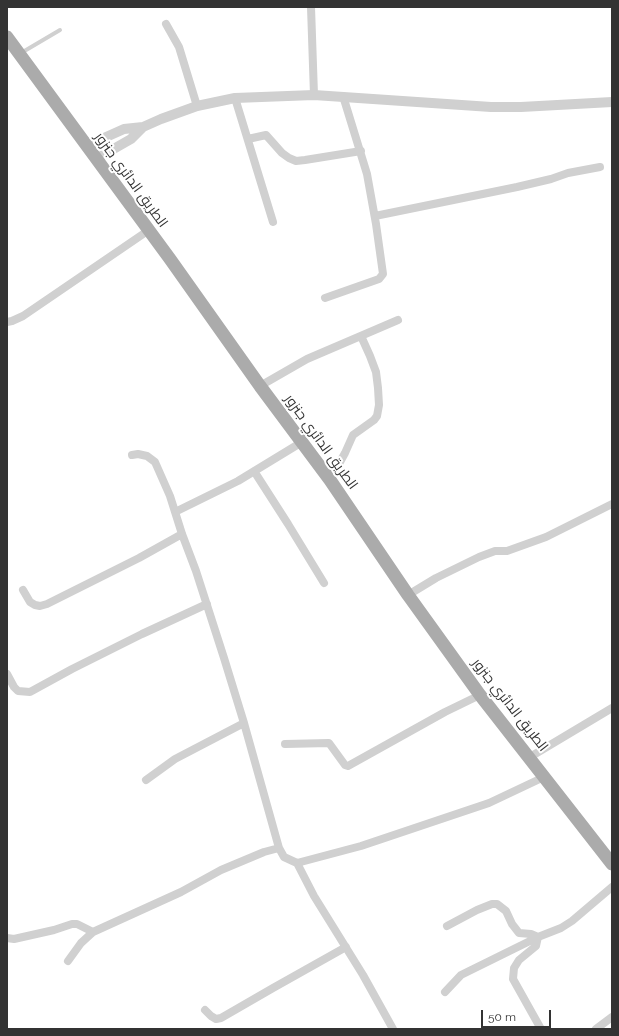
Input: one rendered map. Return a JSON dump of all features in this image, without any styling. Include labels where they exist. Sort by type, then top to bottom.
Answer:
[{"type":"main road","name":"الطريق الدائري جنزور","points":[[7,37],[330,480],[408,595],[480,695],[530,757],[612,864]]},
{"type":"street","points":[[311,7],[314,96]]},
{"type":"street","points":[[166,24],[179,48],[197,106]]},
{"type":"street","points":[[325,298],[372,282],[382,277],[383,269],[367,174],[343,96]]},
{"type":"street","points":[[86,146],[124,129],[143,127],[197,106],[235,98],[343,96],[521,107],[612,102]]},
{"type":"street","points":[[235,98],[273,222]]},
{"type":"street","points":[[96,159],[131,139],[143,127]]},
{"type":"street","points":[[248,139],[266,135],[282,153],[296,161],[361,151]]},
{"type":"street","points":[[375,216],[517,187],[551,179],[568,173],[600,167]]},
{"type":"street","points":[[7,322],[23,316],[149,230]]},
{"type":"street","points":[[260,386],[292,367],[398,320]]},
{"type":"street","points":[[330,480],[352,435],[370,424],[377,416],[379,405],[376,372],[361,336]]},
{"type":"street","points":[[175,512],[238,481],[302,442]]},
{"type":"street","points":[[132,455],[138,454],[152,458],[175,512],[207,604],[244,723],[279,848],[284,857],[297,863],[314,896],[346,947],[393,1029]]},
{"type":"street","points":[[254,472],[324,583]]},
{"type":"street","points":[[408,595],[442,575],[479,557],[495,551],[507,551],[546,537],[612,504]]},
{"type":"street","points":[[23,590],[30,602],[35,605],[40,606],[47,604],[139,558],[182,534]]},
{"type":"street","points":[[7,674],[18,691],[30,692],[107,651],[207,604]]},
{"type":"street","points":[[284,744],[328,743],[345,765],[350,766],[445,712],[480,695]]},
{"type":"street","points":[[530,757],[612,708]]},
{"type":"street","points":[[146,780],[175,759],[244,723]]},
{"type":"street","points":[[297,863],[380,841],[461,814],[489,803],[544,776]]},
{"type":"street","points":[[68,961],[81,943],[93,932],[181,892],[221,870],[264,852],[279,848]]},
{"type":"street","points":[[445,992],[461,975],[538,937],[561,928],[572,921],[612,887]]},
{"type":"street","points":[[447,926],[477,910],[492,904],[497,904],[506,911],[512,924],[519,933],[531,934],[538,937]]},
{"type":"street","points":[[7,938],[14,939],[54,930],[72,924],[76,924],[93,932]]},
{"type":"street","points":[[538,937],[536,946],[519,960],[514,968],[513,979],[541,1029]]},
{"type":"street","points":[[205,1010],[211,1016],[221,1018],[346,947]]},
{"type":"street","points":[[596,1029],[612,1017]]},
{"type":"lane","points":[[19,55],[60,30]]}]
